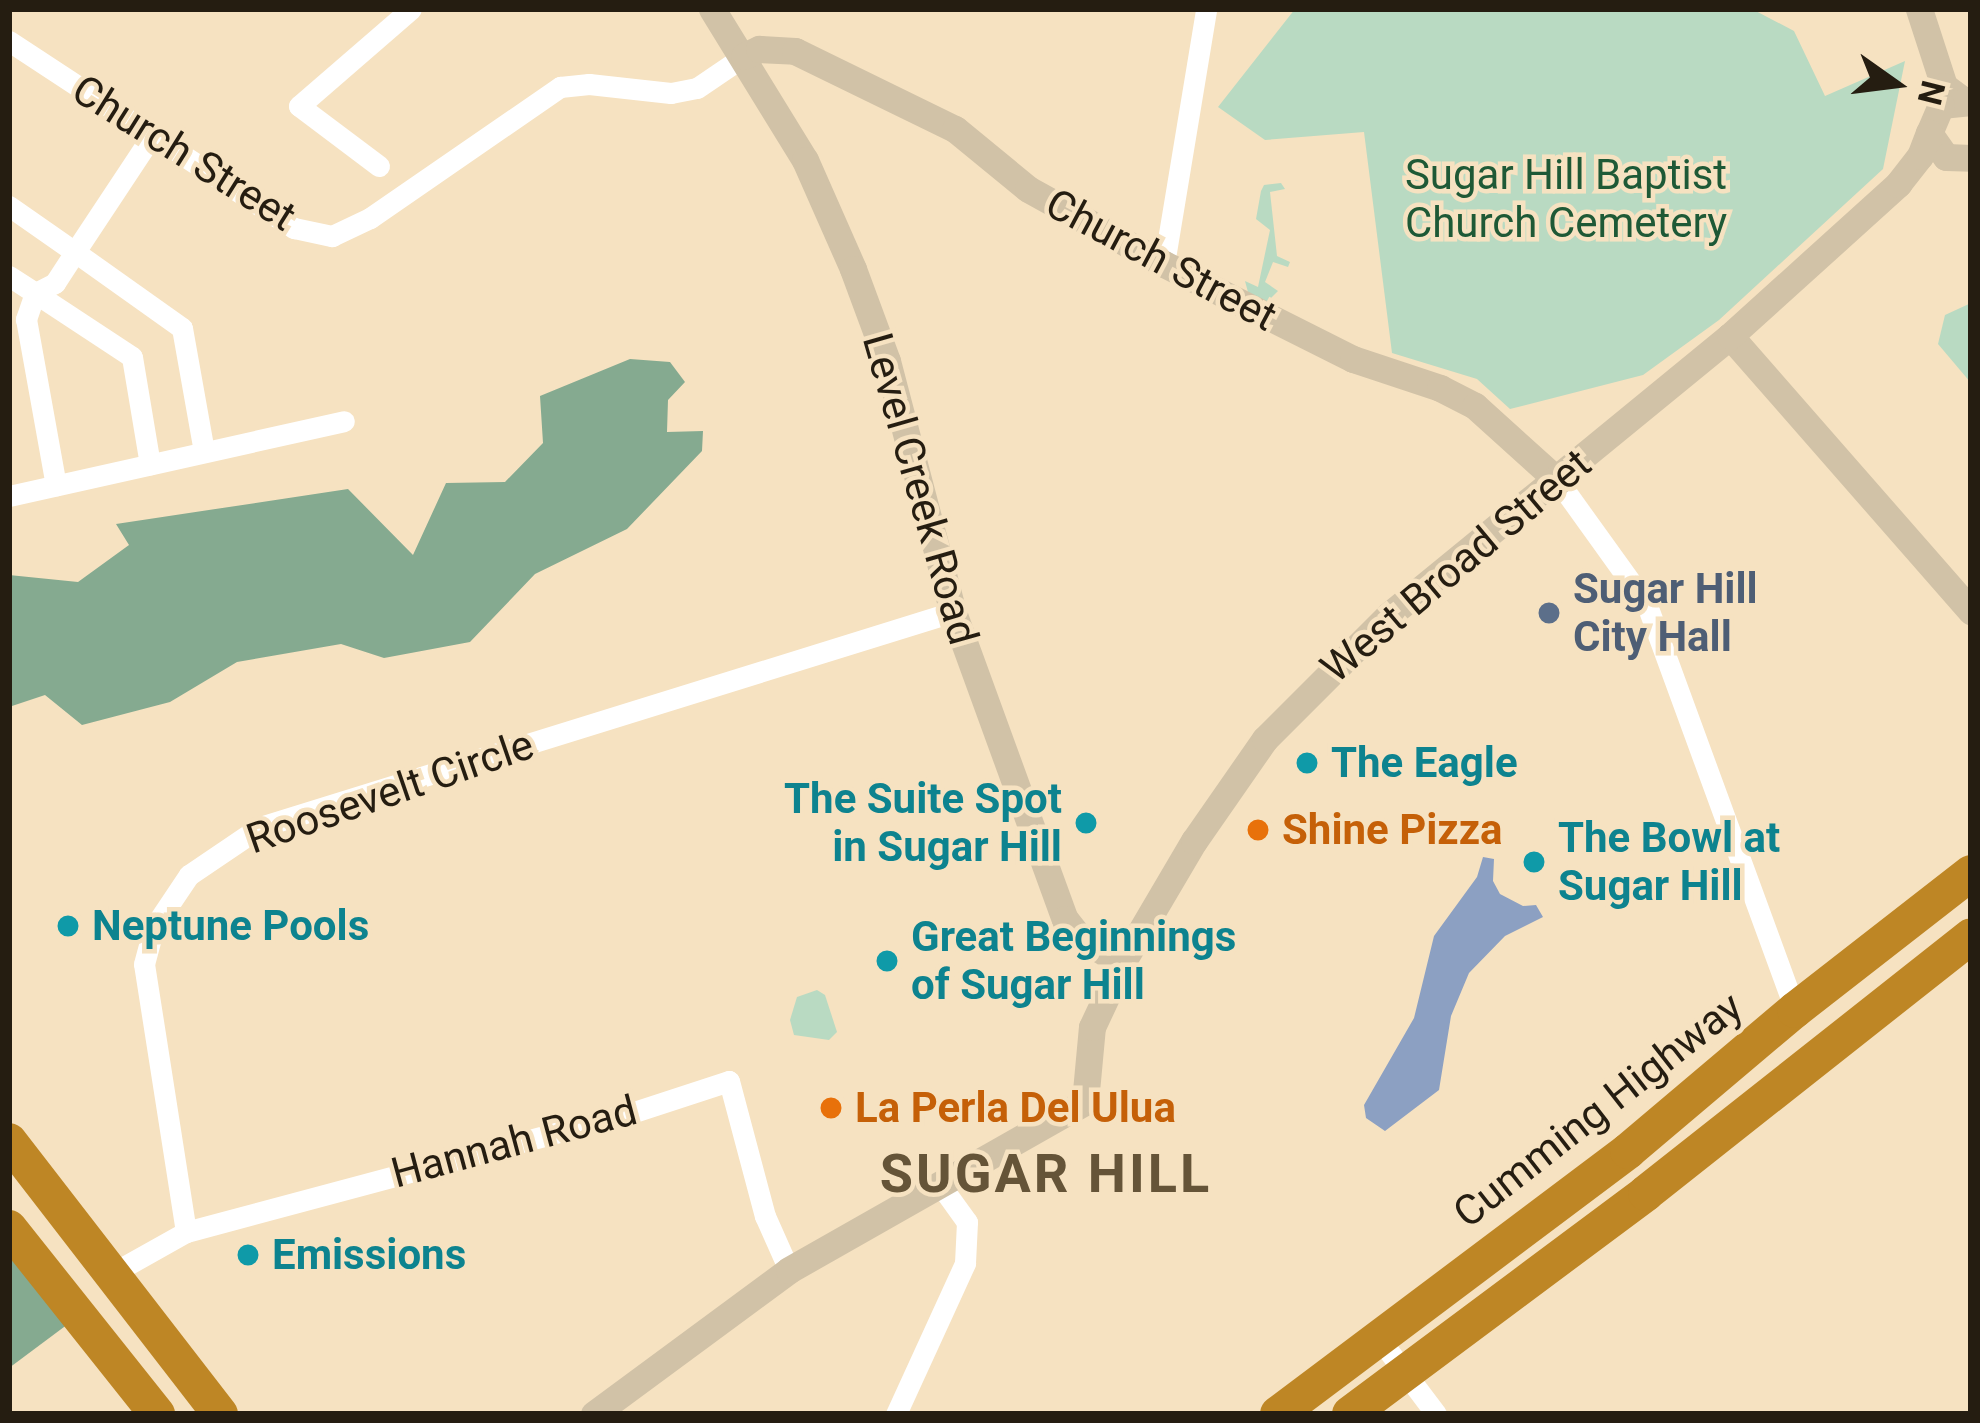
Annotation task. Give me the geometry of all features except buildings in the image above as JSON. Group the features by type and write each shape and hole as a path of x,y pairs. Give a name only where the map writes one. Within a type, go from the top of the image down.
{"highway":[{"name":"Cumming Highway","path":"1278,1414 1628,1151 1795,1010 1971,873"},
{"path":"1350,1414 1646,1193 1971,936"},
{"path":"9,1141 220,1414"},
{"path":"9,1228 157,1414"}],"street":[{"path":"379,166 298,106 411,9"},
{"name":"Level Creek Road","path":"712,9 752,52 853,269 886,361 953,612 1065,919 1079,937 1121,963"},
{"path":"1164,264 1206,9"},
{"path":"1922,22 1944,86 1968,100 1931,123"},
{"path":"1922,22 1937,152 1963,159"},
{"name":"Church Street","path":"9,41 294,228 332,236 370,218 560,87 589,84 671,93 697,88 752,52 795,51 955,129 1028,188 1164,264 1353,359 1440,388 1475,406 1558,481"},
{"name":"West Broad Street","path":"941,1186 1085,1102 1092,1027 1121,963 1264,739 1388,616 1730,337 1898,184 1920,156 1931,123"},
{"path":"56,485 26,320 35,293 55,283 153,134"},
{"name":"West Broad Street","path":"1898,184 1963,159"},
{"path":"9,206 182,328 204,452"},
{"path":"9,276 133,357 150,464"},
{"path":"1730,337 1971,611"},
{"path":"9,496 344,421"},
{"path":"1558,481 1647,605 1795,1010"},
{"name":"Roosevelt Circle","path":"186,1232 144,964 154,927 190,875 260,827 953,612"},
{"name":"Hannah Road","path":"113,1273 186,1232 730,1081 765,1216 789,1270"},
{"path":"594,1414 789,1270 941,1186 967,1222 965,1263 896,1414"},
{"path":"1378,1337 1436,1414"}],"green space":[{"name":"Sugar Hill Baptist Church Cemetery","path":"1295,9 1752,9 1794,31 1825,96 1905,61 1883,169 1719,320 1643,375 1510,409 1477,379 1392,353 1364,132 1265,140 1218,107"},
{"path":"1281,183 1285,189 1270,192 1277,256 1290,262 1288,267 1273,262 1265,282 1278,291 1267,302 1249,296 1245,281 1258,287 1270,230 1256,219 1261,191 1264,185"},
{"path":"1971,303 1971,383 1938,344 1945,315"},
{"path":"630,359 670,362 685,382 668,400 667,432 703,431 702,451 627,529 535,574 470,642 384,658 341,644 237,662 170,702 82,725 45,695 9,707 9,575 78,582 129,545 116,524 348,489 413,555 446,483 505,482 543,443 540,396"},
{"path":"817,990 825,995 837,1032 829,1040 794,1035 790,1020 797,997"},
{"path":"9,1231 68,1324 9,1368"}],"water":[{"path":"1483,857 1494,859 1493,881 1500,894 1523,906 1536,905 1543,917 1505,936 1469,973 1451,1016 1439,1090 1385,1131 1366,1118 1364,1105 1414,1018 1434,936 1477,877"}],"place":[{"name":"Sugar Hill City Hall","path":"1549,613"},
{"name":"The Eagle","path":"1307,763"},
{"name":"The Suite Spot in Sugar Hill","path":"1086,823"},
{"name":"Shine Pizza","path":"1258,830"},
{"name":"The Bowl at Sugar Hill","path":"1534,862"},
{"name":"Neptune Pools","path":"68,926"},
{"name":"Great Beginnings of Sugar Hill","path":"887,961"},
{"name":"La Perla Del Ulua","path":"831,1108"},
{"name":"Emissions","path":"248,1255"}],"district":[{"name":"SUGAR HILL","path":"1046,1174"}]}
